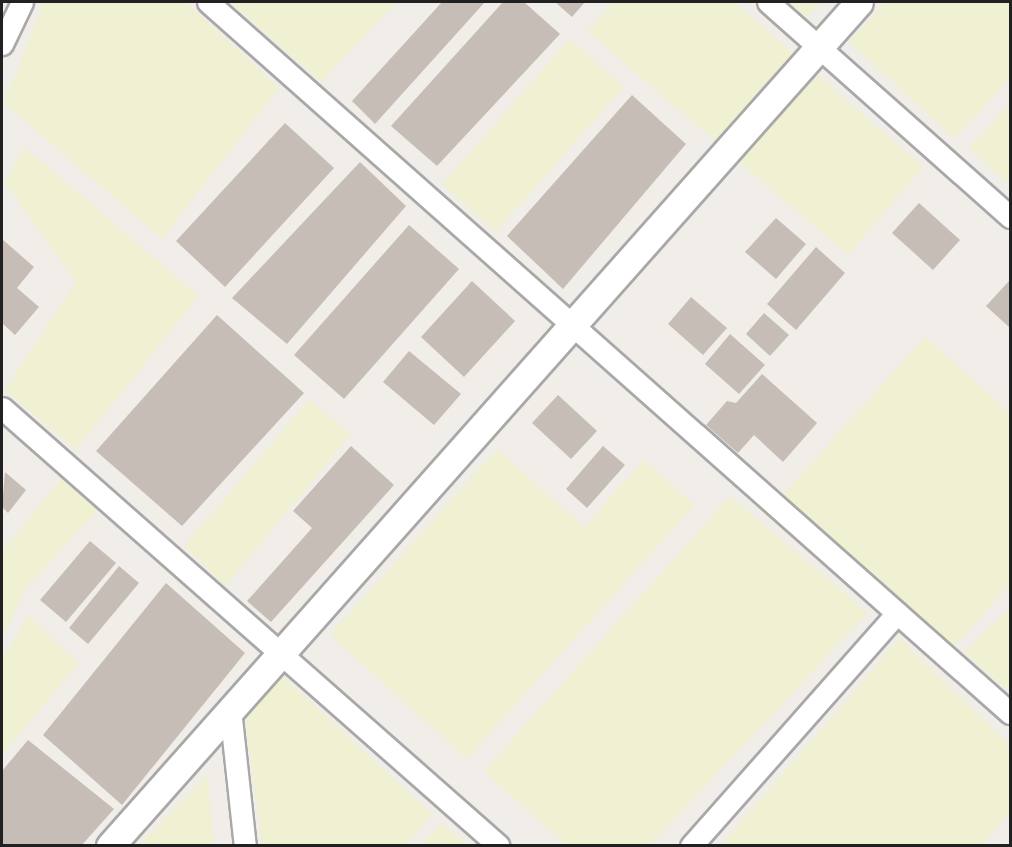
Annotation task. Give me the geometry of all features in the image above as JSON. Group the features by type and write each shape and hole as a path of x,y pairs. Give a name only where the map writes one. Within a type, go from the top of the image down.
{"street":[{"path":"2,44 22,2"},
{"path":"208,2 570,326 1011,713"},
{"path":"768,2 1011,217"},
{"path":"110,846 859,2"},
{"path":"2,408 281,651 499,846"},
{"path":"691,846 897,613"},
{"path":"230,709 246,846"}],"green space":[{"path":"44,2 186,2 279,88 162,239 4,103"},
{"path":"230,2 397,2 321,82"},
{"path":"614,2 734,2 923,167 848,255 587,31"},
{"path":"788,2 822,2 807,18"},
{"path":"886,2 1010,2 1010,78 955,139 849,42"},
{"path":"570,39 624,87 496,232 442,184"},
{"path":"1010,103 1010,185 969,148"},
{"path":"24,146 199,296 76,450 5,390 76,282 5,183"},
{"path":"925,337 1010,413 1010,584 954,647 782,496"},
{"path":"309,400 351,434 226,586 184,546"},
{"path":"497,449 584,527 644,460 695,505 467,759 330,635"},
{"path":"70,468 107,500 27,587 2,638 2,551"},
{"path":"730,496 868,613 650,845 566,845 484,771"},
{"path":"1010,608 1010,692 964,652"},
{"path":"28,615 79,663 2,755 2,661"},
{"path":"900,638 1010,746 1010,813 982,845 721,845"},
{"path":"280,674 432,814 405,845 262,845 245,716"},
{"path":"208,774 214,845 139,845"},
{"path":"442,823 468,845 422,845"}],"building":[{"path":"442,2 485,2 375,124 352,101"},
{"path":"503,2 524,2 560,34 437,166 391,126"},
{"path":"555,2 585,2 572,17"},
{"path":"632,95 686,144 563,289 507,236"},
{"path":"285,123 334,168 225,287 176,241"},
{"path":"360,162 406,206 287,344 232,298"},
{"path":"919,203 960,240 933,270 892,233"},
{"path":"776,218 806,244 776,279 745,252"},
{"path":"409,225 459,269 344,399 294,355"},
{"path":"2,239 34,267 17,288 39,307 15,335 2,323"},
{"path":"816,247 845,273 796,330 767,304"},
{"path":"1010,280 1010,328 986,306"},
{"path":"472,281 515,321 464,377 421,337"},
{"path":"691,297 727,328 703,355 668,324"},
{"path":"764,313 789,335 770,356 746,334"},
{"path":"217,315 304,393 182,526 96,451"},
{"path":"730,334 765,365 739,394 705,364"},
{"path":"409,351 461,394 434,425 383,382"},
{"path":"762,374 817,423 783,462 754,435 738,453 706,425 727,401 736,403"},
{"path":"558,395 597,431 571,459 532,423"},
{"path":"351,446 394,485 271,622 247,601 312,528 293,511"},
{"path":"603,446 625,465 587,508 566,489"},
{"path":"5,472 26,490 8,513 2,507"},
{"path":"90,541 116,563 66,622 40,600"},
{"path":"119,566 139,583 88,644 69,628"},
{"path":"166,583 245,653 122,805 43,735"},
{"path":"28,740 114,809 81,846 2,846 2,771"}]}
